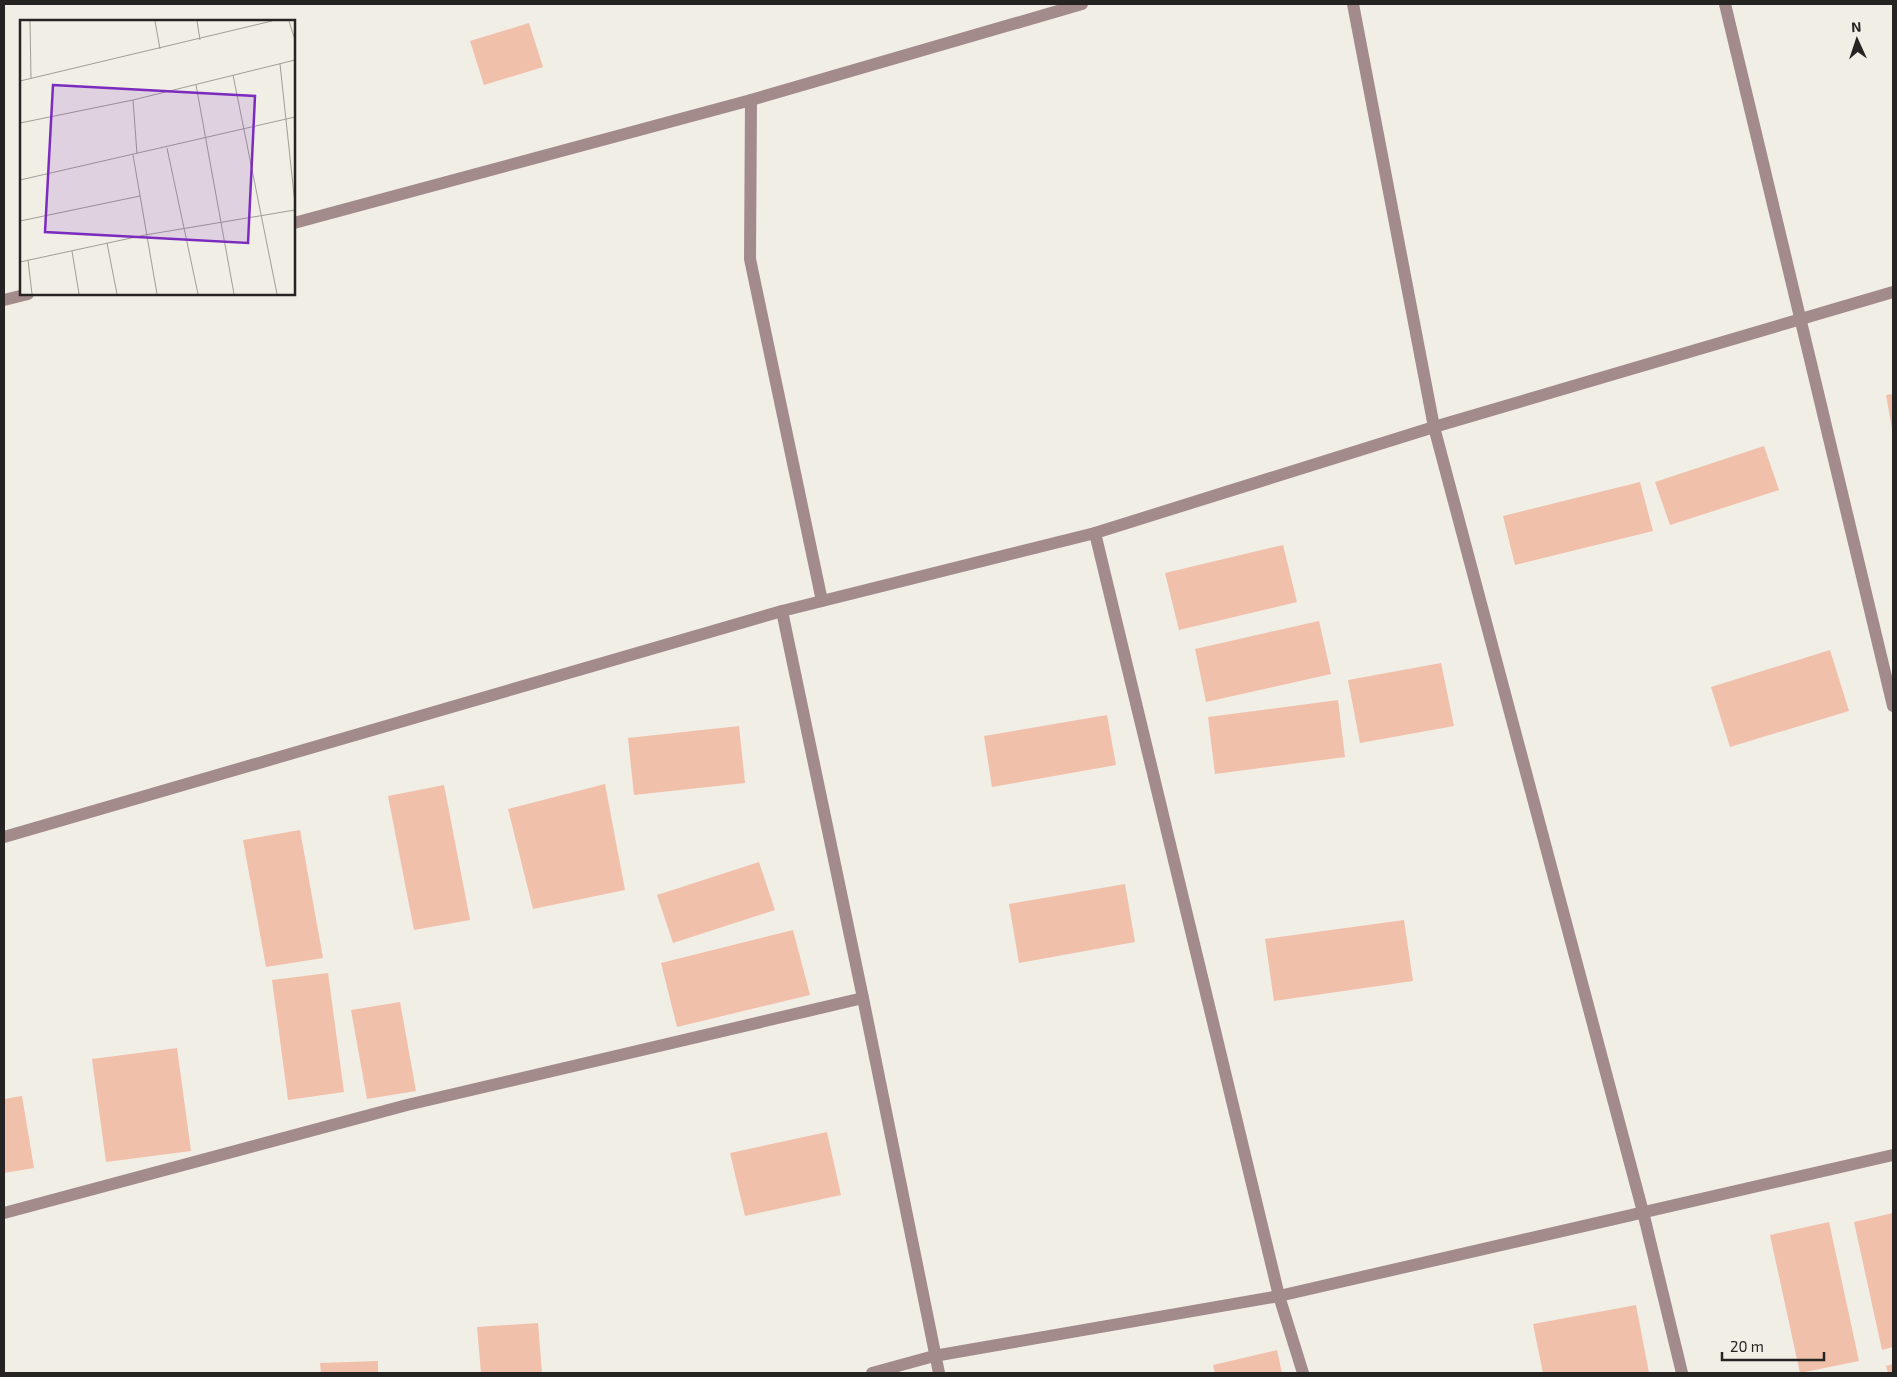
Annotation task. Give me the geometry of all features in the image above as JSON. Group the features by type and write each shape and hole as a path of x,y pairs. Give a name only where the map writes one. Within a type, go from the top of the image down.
{"street":[{"path":"295,223 751,100 1082,4"},
{"path":"1353,4 1434,427 1643,1212 1682,1373"},
{"path":"1725,4 1802,318 1893,706"},
{"path":"751,100 750,259 822,601"},
{"path":"4,837 782,611 1095,533 1434,427 1893,292"},
{"path":"4,300 24,295"},
{"path":"1095,533 1279,1296 1303,1373"},
{"path":"782,611 939,1373"},
{"path":"4,1213 407,1105 863,998"},
{"path":"872,1373 934,1356 1279,1296 1893,1155"}],"building":[{"path":"529,23 543,67 484,85 470,41"},
{"path":"1893,394 1893,429 1892,429 1886,395"},
{"path":"1764,446 1779,490 1670,525 1655,482"},
{"path":"1640,482 1653,531 1515,565 1503,516"},
{"path":"1283,545 1297,602 1179,630 1165,573"},
{"path":"1319,621 1331,674 1206,702 1195,649"},
{"path":"1830,650 1849,711 1730,747 1711,687"},
{"path":"1441,663 1454,726 1360,743 1348,680"},
{"path":"1338,700 1345,757 1215,774 1208,717"},
{"path":"1107,715 1116,765 992,787 984,736"},
{"path":"739,726 745,783 634,795 628,738"},
{"path":"605,784 625,890 533,909 508,809"},
{"path":"444,785 470,920 414,930 388,796"},
{"path":"300,830 323,958 266,967 243,840"},
{"path":"759,862 775,910 673,943 657,895"},
{"path":"1125,884 1135,942 1019,963 1009,904"},
{"path":"1404,920 1413,981 1274,1001 1265,939"},
{"path":"793,930 810,995 677,1027 661,963"},
{"path":"328,973 344,1092 288,1100 272,980"},
{"path":"400,1002 416,1091 367,1099 351,1010"},
{"path":"177,1048 191,1151 106,1162 92,1059"},
{"path":"22,1096 34,1168 4,1173 4,1099"},
{"path":"827,1132 841,1195 745,1216 730,1153"},
{"path":"1893,1213 1893,1347 1882,1350 1854,1222"},
{"path":"1829,1222 1859,1361 1800,1373 1770,1235"},
{"path":"1636,1305 1649,1373 1543,1373 1533,1324"},
{"path":"538,1323 542,1373 481,1373 477,1327"},
{"path":"1277,1350 1282,1373 1215,1373 1213,1365"},
{"path":"378,1361 378,1373 321,1373 320,1363"},
{"path":"1893,1364 1893,1373 1888,1373 1886,1366"}]}
